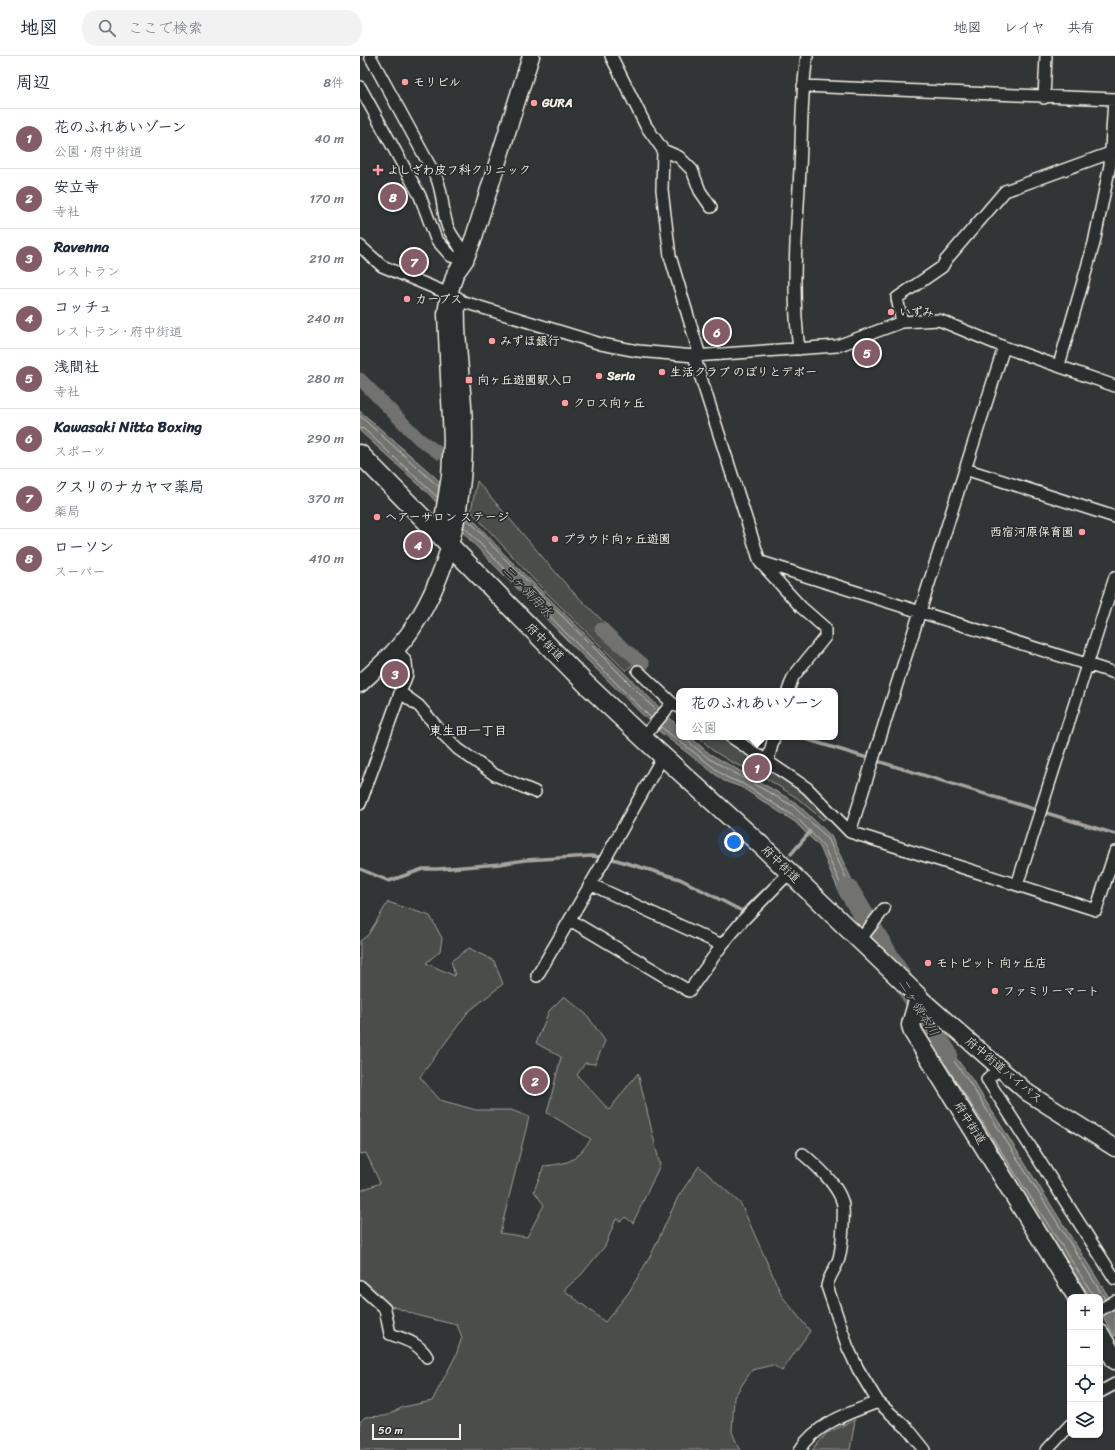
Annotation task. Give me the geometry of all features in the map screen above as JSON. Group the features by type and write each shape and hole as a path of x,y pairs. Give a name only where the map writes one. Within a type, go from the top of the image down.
{"main road":[{"name":"府中街道","path":"362,459 448,545 648,732 663,756 861,939 919,997 912,1017 911,1025 913,1032 1075,1294"},
{"path":"1103,1339 1115,1360"}],"street":[{"path":"370,56 437,179 441,190 447,226 460,246 464,260"},
{"path":"448,545 444,513 456,480 464,444 463,406 453,297 455,274 464,260 474,237 531,56"},
{"path":"611,56 646,126 663,150 679,157 692,170 700,191 711,207"},
{"path":"798,349 795,321 796,239 803,86 807,56"},
{"path":"1044,98 1046,56"},
{"path":"803,86 1044,98 1115,99 1110,153 1113,165 1094,243 1059,365"},
{"path":"360,87 420,196 436,239 452,256 464,260"},
{"path":"663,150 662,190 670,256 697,356 760,562 801,607 825,628 825,637 792,677 789,688"},
{"path":"902,322 897,298 942,267 946,260 1006,191 1110,153"},
{"path":"360,246 382,266 453,297 601,344 638,351 697,356 837,346 902,322 939,320 1004,347 1059,365 1115,386"},
{"path":"850,832 1004,347"},
{"path":"965,470 1115,517"},
{"path":"362,679 396,648 412,629 442,570 454,526 456,480"},
{"path":"760,562 1115,673"},
{"path":"1017,885 1115,576"},
{"path":"360,804 401,693 408,668 406,662 396,648"},
{"path":"638,671 673,706 648,732"},
{"path":"401,693 419,706 458,749 495,775 535,792"},
{"path":"736,740 768,760 807,788 850,832 1096,910 1115,852"},
{"path":"768,760 773,740"},
{"path":"536,976 570,920 663,756"},
{"path":"570,920 689,991 722,945 744,919 789,873"},
{"path":"590,884 722,945"},
{"path":"861,939 884,909"},
{"name":"府中街道バイパス","path":"919,997 1028,1093 1115,1148"},
{"path":"1001,1068 987,1079 1115,1280"},
{"path":"803,1154 832,1184 842,1201 842,1245 838,1262 828,1278 827,1286 843,1329 848,1348 858,1370 878,1402 909,1430 925,1450"},
{"path":"360,1286 384,1309 390,1334 413,1342 423,1350 427,1357"},
{"path":"1103,1308 1115,1302"},
{"path":"1103,1390 1115,1384"},
{"path":"800,1450 807,1438 818,1430 835,1420 878,1402"},
{"path":"1047,1450 1067,1428"}],"shaded area":[{"path":"477,481 570,589 640,657 626,671 537,583 471,511"},
{"path":"702,740 726,740 803,793 829,815 823,820 797,798 758,773 733,763 712,750"},
{"path":"388,902 430,916 442,938 440,951 426,963 455,976 451,961 469,948 494,961 503,984 468,1012 420,1077 440,1100 476,1110 511,1110 529,1117 500,1233 527,1237 544,1205 534,1191 544,1166 561,1164 572,1160 581,1152 591,1139 547,1113 561,1057 536,1043 549,1011 564,996 587,1015 605,1041 595,1064 585,1063 577,1075 609,1110 638,1073 660,1165 633,1223 625,1217 621,1221 616,1219 605,1246 581,1275 564,1290 605,1322 629,1292 652,1253 678,1197 699,1166 741,1204 782,1296 810,1331 782,1371 773,1365 752,1370 734,1397 732,1432 740,1450 360,1450 360,1422 365,1417 386,1416 403,1407 432,1401 456,1355 462,1337 457,1325 419,1316 367,1297 360,1280 360,1191 380,1183 366,1153 360,1154 360,941 368,935"},
{"path":"855,1420 850,1450 812,1450 827,1433"}],"water":[{"name":"二ヶ領用水","path":"360,411 435,477 505,555 676,724 676,740 694,740 710,754 795,802 831,836 866,910 858,917 841,896 820,847 795,822 741,787 724,781 660,732 563,636 470,540 428,493 360,431"},
{"path":"934,1028 973,1081 1115,1307 1115,1337 1103,1317 1103,1294 1088,1294 922,1035"}],"waterway":[{"path":"360,379 419,439 439,453"},
{"path":"601,629 643,664"},
{"path":"809,740 1115,834"},
{"path":"791,854 810,832"},
{"path":"360,869 389,881 423,869 592,856 613,859 680,879 742,911 773,882"},
{"name":"二ヶ領本川","path":"848,889 947,1054"}],"place":[{"name":"モリビル","path":"405,82"},
{"name":"GURA","path":"534,103"},
{"name":"よしざわ皮フ科クリニック","path":"378,170"},
{"name":"ローソン","path":"393,197"},
{"name":"クスリのナカヤマ薬局","path":"414,262"},
{"name":"カーブス","path":"407,299"},
{"name":"いずみ","path":"891,312"},
{"name":"Kawasaki Nitta Boxing","path":"717,332"},
{"name":"みずほ銀行","path":"492,341"},
{"name":"浅間社","path":"867,353"},
{"name":"生活クラブ のぼりとデポー","path":"662,372"},
{"name":"Seria","path":"599,376"},
{"name":"向ヶ丘遊園駅入口","path":"469,380"},
{"name":"クロス向ヶ丘","path":"565,403"},
{"name":"ヘアーサロン ステージ","path":"377,517"},
{"name":"西宿河原保育園","path":"1082,532"},
{"name":"プラウド向ヶ丘遊園","path":"555,539"},
{"name":"コッチュ","path":"418,545"},
{"name":"Ravenna","path":"395,674"},
{"name":"花のふれあいゾーン","path":"757,768"},
{"name":"モトピット 向ヶ丘店","path":"928,963"},
{"name":"ファミリーマート","path":"995,991"},
{"name":"安立寺","path":"535,1081"}],"district":[{"name":"東生田一丁目","path":"468,730"}]}
